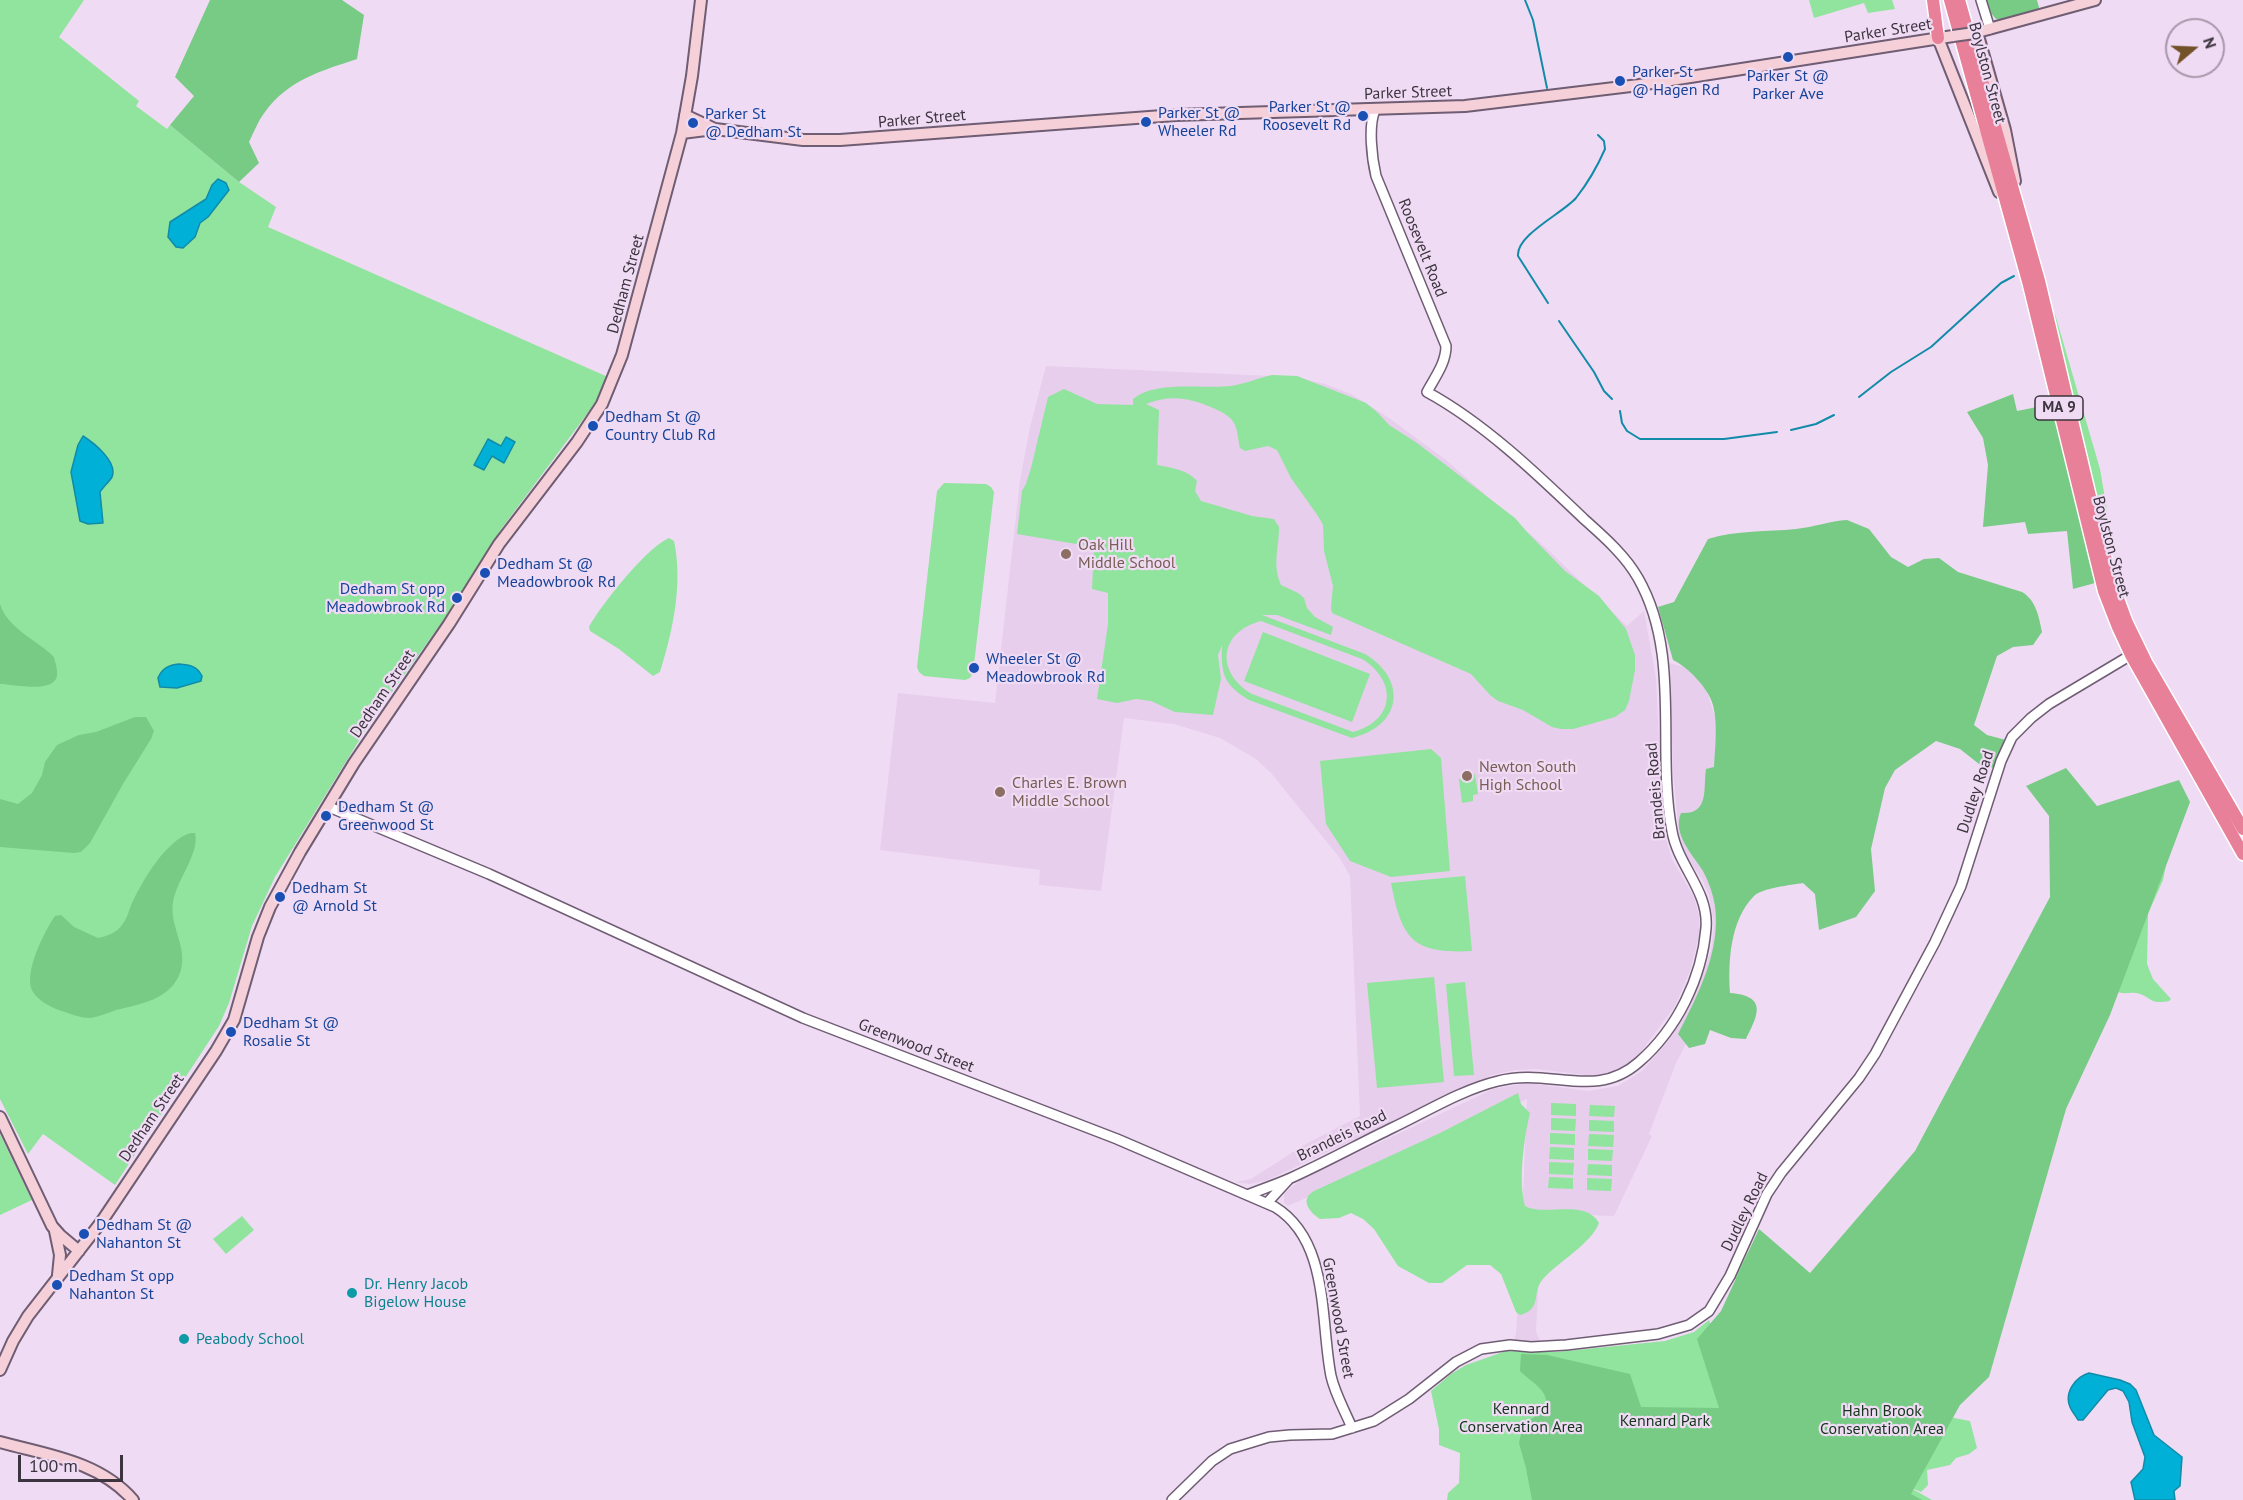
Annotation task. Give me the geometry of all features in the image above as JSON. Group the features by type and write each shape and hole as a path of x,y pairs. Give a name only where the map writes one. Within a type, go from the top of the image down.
{"highway":[{"path":"1933,0 1938,38"},
{"name":"Boylston Street","path":"1950,0 2017,222 2045,305 2100,539 2118,600 2146,662 2243,829"},
{"name":"Boylston Street","path":"1959,0 2017,222 2041,334 2097,568 2113,615 2132,655 2243,854"}],"main road":[{"name":"Dedham Street","path":"0,1370 23,1323 107,1214 216,1051 234,1020 258,937 270,907 354,763 449,624 499,544 577,442 602,404 622,356 681,133 701,0"},
{"name":"Parker Street","path":"681,133 715,129 803,140 840,140 1176,115 1465,106 1640,85 1953,36 1990,29 2095,0"},
{"name":"Boylston Street","path":"1976,32 2005,130 2017,222"},
{"name":"Boylston Street","path":"1938,38 2017,222"},
{"name":"Parker Street","path":"685,115 715,129"},
{"path":"0,1117 58,1238 60,1255 55,1281"},
{"path":"52,1226 80,1251"},
{"path":"0,1434 5,1443 62,1457 85,1466 107,1478 133,1500"}],"street":[{"name":"Boylston Street","path":"1981,0 1990,29"},
{"name":"Roosevelt Road","path":"1375,110 1372,118 1373,161 1376,176 1446,346 1443,364 1427,392"},
{"name":"Brandeis Road","path":"1247,1196 1289,1179 1457,1096 1496,1081 1532,1076 1575,1082 1599,1082 1626,1072 1654,1047 1676,1018 1694,983 1704,949 1707,924 1705,907 1701,893 1677,851 1672,832 1668,787 1665,686 1658,635 1646,593 1628,564 1568,503 1495,439 1427,392"},
{"name":"Dudley Road","path":"1172,1500 1220,1454 1230,1449 1269,1437 1317,1436 1374,1421 1409,1399 1456,1362 1481,1349 1510,1345 1531,1347 1566,1345 1648,1335 1689,1325 1709,1311 1730,1276 1768,1191 1859,1078 1875,1054 1951,913 2001,761 2012,737 2049,704 2132,655"},
{"name":"Greenwood Street","path":"329,807 489,874 803,1018 1117,1139 1282,1211 1303,1234 1312,1252 1326,1328 1331,1377 1352,1428"},
{"name":"Brandeis Road","path":"1267,1203 1289,1179"}],"shaded area":[{"name":"Newton South High School","path":"1046,366 1294,377 1325,384 1351,394 1389,418 1446,460 1545,547 1627,626 1644,611 1656,678 1663,830 1672,859 1694,897 1700,932 1690,971 1675,1006 1638,1056 1630,1063 1607,1075 1594,1076 1536,1069 1515,1070 1492,1075 1268,1180 1250,1184 1235,1182 1251,1179 1304,1145 1360,1116 1350,876 1339,857 1271,773 1256,759 1220,738 1174,724 1124,718 1101,891 1039,885 1040,870 880,850 898,693 995,703 1020,481 1030,427"},
{"path":"1669,663 1695,670 1706,689 1714,714 1722,728 1718,983 1676,1063 1649,1134 1652,1136 1614,1216 1542,1213 1536,1331 1540,1342 1514,1341 1520,1269 1527,1099 1288,1206 1284,1203 1284,1194 1300,1180 1493,1089 1528,1083 1588,1091 1618,1086 1642,1071 1669,1040 1696,994 1711,950 1714,925 1709,895 1702,879 1684,853 1679,837 1673,770"}],"green space":[{"path":"0,0 84,0 59,37 139,101 136,106 167,129 170,125 239,182 276,207 268,227 608,377 596,402 502,528 443,621 371,721 275,877 252,926 229,1003 219,1026 115,1185 43,1134 28,1154 0,1099"},
{"path":"210,0 342,0 364,15 357,59 295,84 274,101 265,112 249,142 259,163 239,182 170,125 194,96 175,77"},
{"path":"1809,0 1892,0 1895,9 1868,13 1864,3 1814,18"},
{"path":"1986,0 2037,0 2040,11 2003,20 1996,19 1989,11"},
{"path":"2055,314 2100,469 2107,510 2110,549 2053,317"},
{"path":"1272,375 1297,376 1366,403 1389,425 1417,443 1515,518 1565,571 1599,596 1626,629 1635,655 1635,670 1625,710 1615,717 1573,729 1552,727 1523,710 1498,701 1471,674 1332,613 1333,586 1324,551 1323,525 1291,478 1277,450 1268,446 1245,451 1240,448 1237,430 1231,419 1213,408 1180,398 1146,404 1159,410 1157,465 1178,470 1193,477 1197,481 1195,491 1201,501 1252,516 1274,519 1279,527 1276,563 1281,585 1298,593 1304,598 1307,608 1315,617 1333,627 1331,635 1277,615 1262,615 1365,654 1388,676 1393,689 1393,701 1389,713 1381,723 1369,732 1352,738 1249,700 1240,694 1225,677 1222,645 1218,655 1221,679 1213,715 1175,712 1151,701 1136,699 1117,703 1097,699 1108,624 1108,593 1092,589 1094,547 1017,534 1022,491 1031,468 1048,397 1064,389 1097,404 1133,405 1133,399 1154,389 1180,386 1231,386","holes":["1261,621 1362,659 1382,678 1387,700 1384,710 1377,719 1367,727 1353,732 1252,694 1232,675 1227,653 1230,643 1237,634 1247,626"]},
{"path":"2013,394 2017,411 2052,404 2095,583 2073,589 2067,531 2028,534 2025,522 1983,527 1988,465 1983,438 1967,412"},
{"path":"944,483 986,484 994,492 973,673 965,680 924,676 917,667 937,491"},
{"path":"1847,520 1869,529 1891,557 1908,567 1924,559 1939,558 1958,572 2022,592 2034,604 2042,632 2033,645 2013,647 1997,656 1974,725 1987,735 2006,740 1994,768 1979,764 1960,749 1936,741 1895,770 1885,788 1871,849 1875,891 1856,917 1819,930 1815,894 1803,883 1770,889 1754,896 1746,906 1735,929 1730,955 1729,981 1730,993 1750,998 1755,1003 1757,1008 1754,1022 1746,1039 1731,1038 1710,1030 1705,1044 1689,1048 1678,1034 1706,972 1715,939 1716,923 1715,906 1710,888 1703,871 1681,836 1679,821 1681,813 1697,810 1701,805 1706,769 1714,767 1715,720 1711,699 1703,686 1685,668 1673,660 1658,607 1674,602 1708,539 1741,533 1796,529"},
{"path":"669,538 674,541 677,557 677,590 669,640 660,672 653,676 619,649 590,631 589,627 614,591 637,564"},
{"path":"0,604 16,627 54,657 57,676 54,682 41,686 0,684"},
{"path":"1263,632 1370,674 1352,722 1244,681"},
{"path":"135,717 146,717 154,731 151,739 90,843 81,852 0,847 0,799 18,804 32,793 42,775 45,762 57,745 79,735 96,732"},
{"path":"1431,749 1441,758 1450,871 1391,877 1350,861 1326,824 1320,761"},
{"path":"2066,768 2097,806 2179,780 2190,802 2110,1015 2066,1109 1989,1377 1960,1405 1911,1494 1922,1500 1532,1500 1519,1443 1523,1425 1543,1410 1546,1398 1539,1388 1520,1371 1521,1354 1547,1355 1630,1374 1641,1407 1719,1408 1697,1339 1721,1311 1759,1229 1810,1273 1915,1151 2050,897 2049,816 2026,786"},
{"path":"1475,774 1478,794 1473,795 1473,801 1462,803 1459,779"},
{"path":"195,833 194,849 173,902 182,964 180,973 169,989 162,995 144,1003 90,1018 56,1009 38,998 30,984 32,964 55,916 61,915 74,927 98,938 114,932 124,923 136,894 156,862 173,843"},
{"path":"2166,865 2163,880 2148,914 2147,964 2153,979 2171,999 2157,1002 2141,994 2116,991"},
{"path":"1465,876 1472,951 1436,950 1414,940 1400,918 1391,883"},
{"path":"1434,977 1444,1082 1377,1088 1367,983"},
{"path":"1465,982 1474,1075 1454,1076 1446,984"},
{"path":"1518,1093 1521,1104 1530,1113 1522,1172 1525,1206 1543,1210 1584,1211 1599,1223 1582,1245 1543,1279 1532,1309 1527,1312 1520,1315 1516,1312 1501,1274 1490,1265 1467,1265 1442,1283 1429,1283 1398,1266 1374,1229 1363,1219 1351,1213 1339,1218 1320,1219 1309,1209 1307,1198 1314,1191 1440,1133"},
{"path":"1551,1103 1576,1104 1576,1116 1551,1115"},
{"path":"1590,1105 1615,1106 1614,1117 1589,1116"},
{"path":"1551,1118 1576,1119 1575,1131 1551,1130"},
{"path":"1589,1120 1614,1121 1614,1132 1589,1131"},
{"path":"1550,1133 1575,1134 1575,1145 1550,1144"},
{"path":"0,1134 32,1200 0,1215"},
{"path":"1589,1134 1614,1135 1613,1147 1588,1146"},
{"path":"1550,1147 1574,1148 1574,1160 1549,1159"},
{"path":"1588,1149 1613,1150 1612,1161 1588,1160"},
{"path":"1549,1162 1574,1163 1573,1175 1549,1174"},
{"path":"1588,1164 1612,1165 1612,1176 1587,1175"},
{"path":"1549,1177 1573,1178 1573,1189 1548,1188"},
{"path":"1587,1178 1612,1179 1611,1191 1587,1190"},
{"path":"242,1216 254,1230 226,1254 213,1239"},
{"path":"1755,1239 1949,1417 1970,1421 1977,1448 1969,1454 1956,1458 1950,1465 1927,1470 1928,1485 1921,1492 1909,1487 1932,1500 1447,1500 1448,1493 1459,1483 1460,1453 1439,1445 1439,1429 1431,1391 1451,1374 1466,1365 1506,1351 1556,1352 1665,1341 1694,1332 1709,1320 1712,1328 1773,1306 1734,1278"}],"water":[{"path":"218,179 226,183 229,190 208,217 200,223 195,237 183,248 176,247 168,237 170,222 206,199 212,185"},
{"path":"83,436 104,454 112,465 112,477 100,492 103,523 88,524 80,521 71,472 78,445"},
{"path":"506,437 515,442 504,463 492,456 484,470 474,465 488,439 501,446"},
{"path":"179,664 195,668 202,676 201,681 177,688 160,687 158,678 164,669"},
{"path":"2089,1373 2130,1384 2136,1390 2154,1435 2182,1457 2180,1486 2174,1491 2175,1500 2135,1500 2131,1482 2143,1469 2145,1457 2132,1422 2129,1402 2123,1391 2116,1388 2108,1390 2083,1420 2078,1420 2070,1407 2068,1396 2075,1382"}],"waterway":[{"path":"1525,0 1533,20 1547,88"},
{"path":"1548,303 1518,256 1519,248 1532,232 1570,204 1584,187 1605,149 1604,141 1598,135"},
{"path":"1859,397 1891,372 1931,347 2001,283 2014,276"},
{"path":"1559,321 1594,372 1604,391 1612,399"},
{"path":"1620,411 1622,423 1627,431 1640,439 1724,439 1777,432"},
{"path":"1791,430 1816,424 1834,415"}],"place":[{"name":"Parker St @ Parker Ave","path":"1788,57"},
{"name":"Parker St @ Hagen Rd","path":"1620,81"},
{"name":"Parker St @ Roosevelt Rd","path":"1363,116"},
{"name":"Parker St @ Wheeler Rd","path":"1146,122"},
{"name":"Parker St @ Dedham St","path":"693,123"},
{"name":"Dedham St @ Country Club Rd","path":"593,426"},
{"name":"Oak Hill Middle School","path":"1066,554"},
{"name":"Dedham St @ Meadowbrook Rd","path":"485,573"},
{"name":"Dedham St opp Meadowbrook Rd","path":"457,598"},
{"name":"Wheeler St @ Meadowbrook Rd","path":"974,668"},
{"name":"Newton South High School","path":"1467,776"},
{"name":"Charles E. Brown Middle School","path":"1000,792"},
{"name":"Dedham St @ Greenwood St","path":"326,816"},
{"name":"Dedham St @ Arnold St","path":"280,897"},
{"name":"Dedham St @ Rosalie St","path":"231,1032"},
{"name":"Dedham St @ Nahanton St","path":"84,1234"},
{"name":"Dedham St opp Nahanton St","path":"57,1285"},
{"name":"Dr. Henry Jacob Bigelow House","path":"352,1293"},
{"name":"Peabody School","path":"184,1339"}],"park label":[{"name":"Kennard Conservation Area","path":"1521,1418"},
{"name":"Hahn Brook Conservation Area","path":"1882,1420"},
{"name":"Kennard Park","path":"1665,1421"}]}
